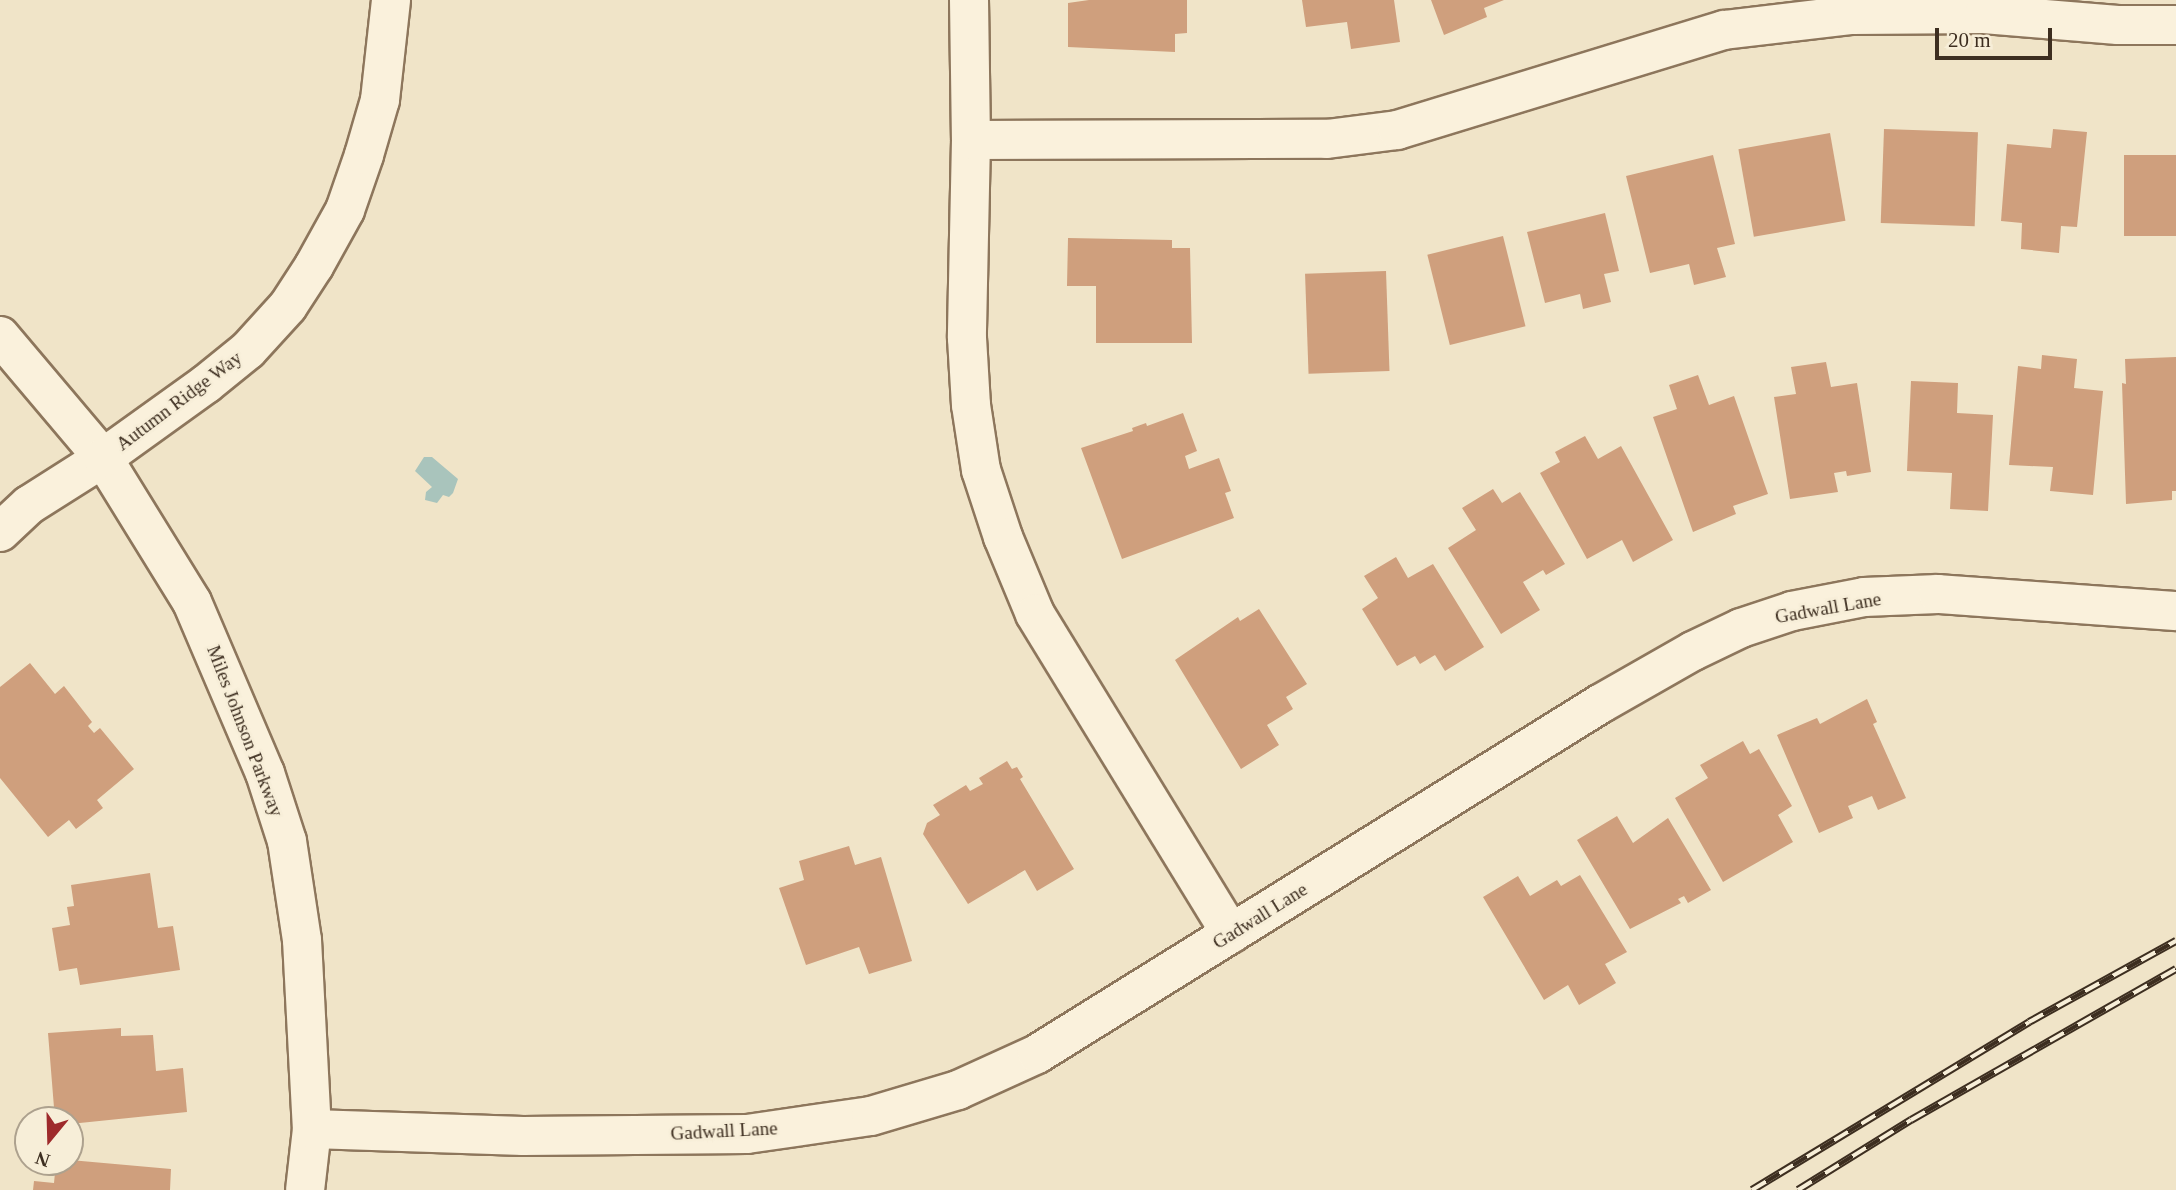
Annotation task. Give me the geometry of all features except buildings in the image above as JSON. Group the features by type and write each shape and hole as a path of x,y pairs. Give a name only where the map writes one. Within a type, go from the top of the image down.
{"street":[{"name":"Autumn Ridge Way","path":"0,532 29,505 103,458 248,349 288,306 345,210 377,111 391,0"},
{"path":"969,0 971,140 967,338 971,405 981,470 1003,537 1035,614 1093,714 1231,934"},
{"path":"971,140 1327,139 1397,130 1724,30 1852,15 1984,14 2118,25 2176,25"},
{"name":"Miles Johnson Parkway","path":"0,336 103,458 192,602 265,773 286,841 302,940 312,1129 305,1190"},
{"name":"Gadwall Lane","path":"312,1129 523,1136 747,1134 871,1116 958,1090 1037,1054 1600,704 1693,650 1741,628 1792,611 1852,600 1925,595 2176,611"}],"water":[{"path":"424,457 432,457 458,479 453,493 449,497 443,495 437,503 425,500 426,492 432,487 415,471"}],"railway":[{"path":"1752,1190 2029,1022 2176,941"},
{"path":"1798,1190 1911,1120 2176,969"}]}
